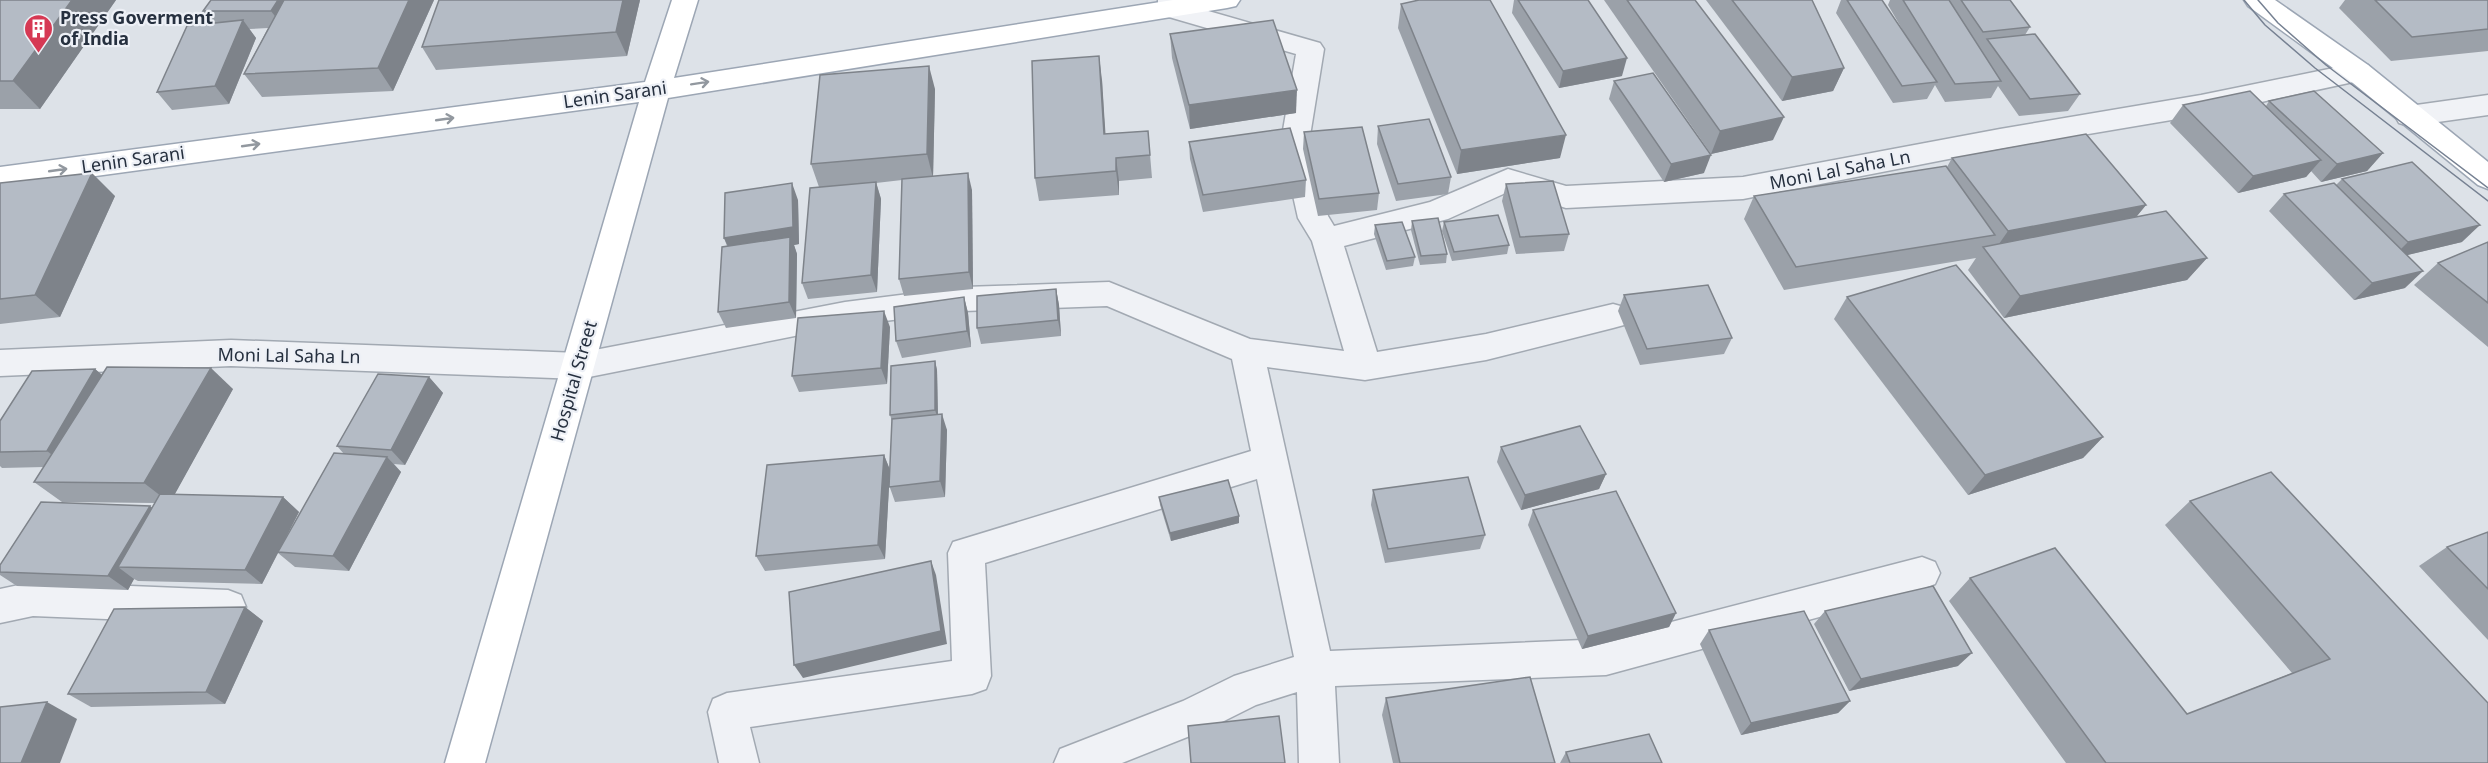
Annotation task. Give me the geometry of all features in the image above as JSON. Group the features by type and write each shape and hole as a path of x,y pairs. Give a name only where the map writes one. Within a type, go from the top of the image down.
{"main road":[{"name":"Hospital Street","path":"465,763 657,90 685,0"},
{"name":"Lenin Sarani","path":"0,178 657,90 1171,4 1227,0"},
{"path":"2257,0 2358,72 2409,116 2488,178"}],"street":[{"path":"1171,4 1310,49 1295,142 1313,218 1327,239 1365,367"},
{"name":"Moni Lal Saha Ln","path":"1327,239 1437,211 1508,180 1566,197 1743,188 2201,105 2358,72"},
{"path":"2409,116 2488,105"},
{"name":"Moni Lal Saha Ln","path":"0,363 231,353 579,366 857,312 964,298 1109,294 1247,351 1365,367 1485,347 1613,316"},
{"path":"1247,351 1315,669 1319,763"},
{"path":"739,763 727,712 972,676 966,553 1270,460"},
{"path":"1074,763 1196,715 1248,689 1315,669 1606,657 1922,573"},
{"path":"0,606 33,599 228,607"}],"building":[{"path":"0,0 72,0 13,81 0,81"},
{"path":"211,0 278,0 271,11 203,11"},
{"path":"284,0 409,0 378,68 244,74"},
{"path":"439,0 623,0 616,32 422,47"},
{"path":"1419,0 1490,0 1566,135 1461,150 1401,4"},
{"path":"1518,0 1588,0 1627,58 1563,71"},
{"path":"1627,0 1695,0 1784,117 1720,131"},
{"path":"1732,0 1812,0 1844,68 1792,77"},
{"path":"1847,0 1882,0 1937,82 1902,86"},
{"path":"1903,0 1949,0 2001,81 1955,84"},
{"path":"1961,0 2010,0 2030,27 1983,32"},
{"path":"2375,0 2488,0 2488,29 2412,37"},
{"path":"243,20 215,86 157,92 187,26"},
{"path":"1273,20 1297,90 1189,105 1170,34"},
{"path":"2035,34 2080,94 2030,99 1987,39"},
{"path":"1099,56 1104,134 1148,131 1150,155 1116,158 1116,171 1035,178 1032,61"},
{"path":"929,66 927,154 811,164 820,75"},
{"path":"1653,73 1711,155 1671,164 1614,81"},
{"path":"2250,91 2321,160 2253,176 2183,105"},
{"path":"2314,91 2383,153 2337,164 2269,101"},
{"path":"1429,119 1451,177 1398,184 1378,126"},
{"path":"1362,127 1379,193 1319,199 1304,132"},
{"path":"1290,128 1306,180 1203,195 1189,142"},
{"path":"2086,134 2146,205 2008,231 1952,158"},
{"path":"2412,162 2480,225 2408,242 2342,179"},
{"path":"1946,166 1995,235 1796,267 1754,196"},
{"path":"92,173 35,295 0,299 0,183"},
{"path":"968,173 969,272 899,279 902,179"},
{"path":"1553,181 1569,234 1520,237 1506,184"},
{"path":"876,182 871,275 802,283 810,188"},
{"path":"792,183 793,227 724,238 725,193"},
{"path":"2334,183 2423,271 2372,283 2284,194"},
{"path":"2166,211 2207,258 2020,296 1983,247"},
{"path":"1498,215 1509,245 1454,252 1444,222"},
{"path":"1438,218 1447,254 1421,256 1412,221"},
{"path":"1402,222 1415,257 1387,261 1375,225"},
{"path":"790,237 789,302 718,312 722,247"},
{"path":"2488,242 2488,303 2438,263"},
{"path":"1956,265 2103,437 1985,475 1847,297"},
{"path":"1708,285 1732,338 1647,349 1624,295"},
{"path":"1056,289 1058,320 977,328 977,296"},
{"path":"964,297 967,331 896,341 894,307"},
{"path":"884,311 881,368 792,376 798,318"},
{"path":"935,361 935,410 890,415 891,366"},
{"path":"107,367 211,368 144,483 34,482"},
{"path":"95,369 47,451 0,452 0,421 32,371"},
{"path":"378,374 429,377 391,450 337,446"},
{"path":"942,414 940,481 889,487 892,419"},
{"path":"1580,426 1606,474 1525,495 1501,447"},
{"path":"334,453 387,457 333,556 278,552"},
{"path":"884,455 878,545 756,556 767,465"},
{"path":"2271,472 2488,703 2488,763 2106,763 1970,578 2055,548 2187,714 2330,659 2190,501"},
{"path":"1468,477 1485,535 1388,549 1373,490"},
{"path":"1228,480 1239,516 1170,533 1159,497"},
{"path":"1616,491 1676,613 1588,636 1533,510"},
{"path":"160,494 283,497 245,570 118,567"},
{"path":"41,502 150,506 108,576 0,572 0,565"},
{"path":"2488,532 2488,589 2447,547"},
{"path":"931,561 941,631 794,665 789,592"},
{"path":"1933,586 1972,653 1861,679 1825,611"},
{"path":"245,607 206,692 68,694 114,609"},
{"path":"1804,611 1850,701 1751,723 1709,630"},
{"path":"1530,677 1555,763 1400,763 1386,698"},
{"path":"47,702 21,763 0,763 0,707"},
{"path":"1279,716 1285,763 1191,763 1188,726"},
{"path":"1649,734 1662,763 1570,763 1566,752"}],"tram line":[{"path":"2244,0 2265,25 2315,68 2488,201"},
{"path":"2258,0 2278,23 2326,65 2488,188"}],"place":[{"name":"Press Goverment of India","path":"39,54"}]}
